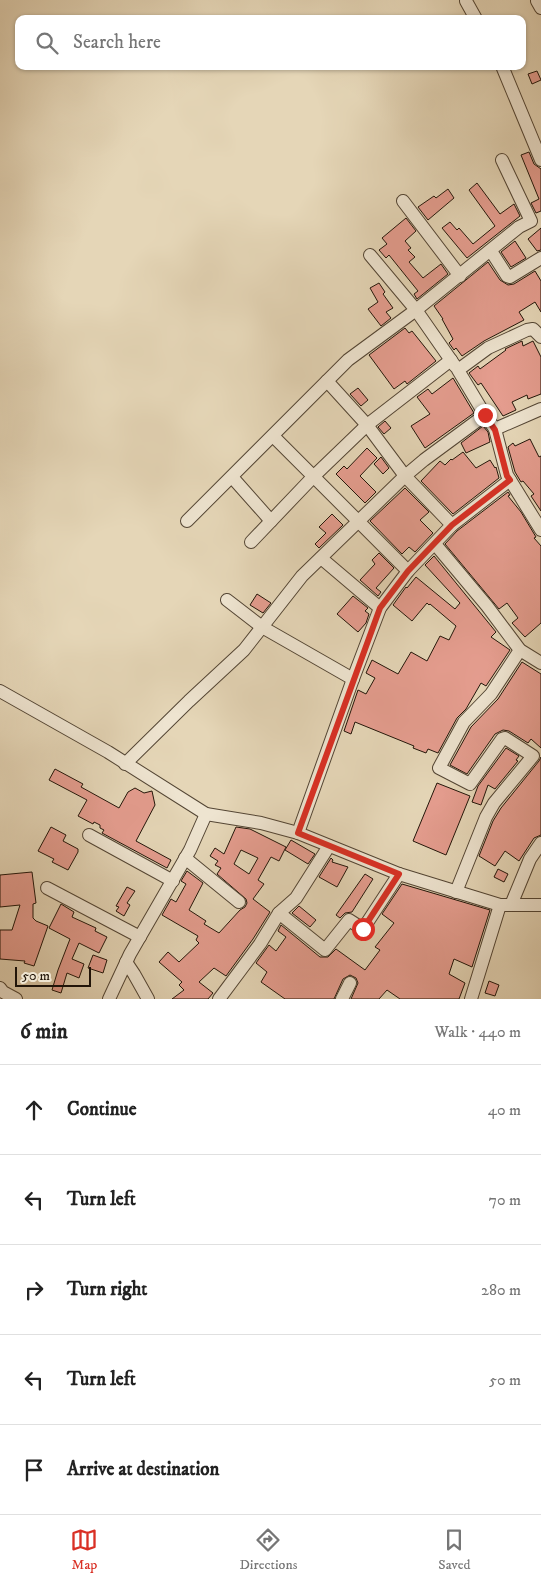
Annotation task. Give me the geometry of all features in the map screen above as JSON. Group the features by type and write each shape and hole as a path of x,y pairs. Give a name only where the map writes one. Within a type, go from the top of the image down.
{"street":[{"path":"466,1 474,15"},
{"path":"504,70 541,160"},
{"path":"188,521 348,360 460,276 519,227 536,218 502,160"},
{"path":"403,201 460,276"},
{"path":"491,251 507,276 510,277 541,258"},
{"path":"370,255 416,310 495,430 507,476 537,512 541,530"},
{"path":"251,542 366,424 454,365 488,348 527,330 533,329 541,337"},
{"path":"327,381 366,424 405,476 452,525"},
{"path":"495,430 541,409"},
{"path":"125,764 188,700 244,650 302,576 405,476 485,415"},
{"path":"273,436 408,571"},
{"path":"232,477 271,521"},
{"path":"298,833 380,608 408,571 452,525 510,480"},
{"path":"435,544 487,606 520,650 541,663"},
{"path":"321,558 380,608"},
{"path":"227,600 262,627 353,679"},
{"path":"456,892 486,816 494,803 537,759 505,738 502,739 470,784 439,768 464,722 492,694 508,672 520,650"},
{"path":"0,691 108,752 206,814 261,823 298,833 399,874 456,892 505,905 541,905"},
{"path":"109,999 126,962 173,881 206,814"},
{"path":"88,835 173,881"},
{"path":"471,999 505,905 541,843"},
{"path":"219,999 256,951 279,913 296,898 329,846"},
{"path":"185,858 239,902"},
{"path":"279,913 325,950 349,920 363,929 399,874"},
{"path":"47,888 140,937"},
{"path":"126,962 148,999"},
{"path":"342,999 350,983"},
{"path":"0,988 3,992 16,999"}],"building":[{"path":"537,71 541,80 532,84 528,74"},
{"path":"529,152 534,164 541,169 541,211 536,213 531,203 539,199 521,155"},
{"path":"477,183 500,214 514,204 520,216 467,258 442,228 450,222 457,230 459,228 473,244 495,226 469,190"},
{"path":"448,189 454,198 428,220 418,207 434,196 436,198"},
{"path":"406,218 416,231 405,241 411,248 408,250 415,257 409,262 423,278 441,264 448,274 417,299 414,294 418,291 389,255 386,258 379,250 387,244 382,238"},
{"path":"541,228 541,250 537,251 528,239"},
{"path":"515,241 526,258 511,267 501,252"},
{"path":"488,262 500,280 508,285 514,284 535,271 541,281 541,312 535,302 519,312 524,320 484,341 462,356 449,343 453,339 434,306"},
{"path":"379,283 385,292 383,294 393,308 386,312 391,318 381,326 368,309 378,302 370,288"},
{"path":"405,328 409,333 412,331 436,361 407,384 405,381 394,389 369,355"},
{"path":"522,341 523,346 533,341 541,357 541,394 528,399 527,395 512,402 516,410 503,416 481,383 478,385 469,373 478,366 480,369 505,349"},
{"path":"453,378 474,413 425,448 411,426 430,414 417,397 428,389 432,394"},
{"path":"358,388 368,400 361,406 350,394"},
{"path":"385,421 391,428 384,434 378,427"},
{"path":"483,426 488,432 490,442 466,453 461,443"},
{"path":"530,439 539,457 541,456 541,511 531,496 534,494 523,481 521,482 515,472 508,447 513,443 515,446"},
{"path":"367,448 377,458 360,476 376,492 365,503 336,474 344,466 347,469"},
{"path":"463,452 476,468 490,460 496,467 499,478 453,514 421,481 440,461 445,465"},
{"path":"381,457 389,468 383,474 374,464"},
{"path":"405,488 429,512 420,520 433,533 415,552 409,547 402,554 370,521"},
{"path":"508,492 510,495 508,496 521,512 536,537 534,538 541,546 541,623 525,637 512,623 518,618 507,603 499,609 445,544 457,531"},
{"path":"332,514 343,525 319,548 315,544 326,533 319,527"},
{"path":"379,553 394,568 376,588 381,592 378,596 360,580 375,564 372,560"},
{"path":"434,556 496,632 491,637 510,650 486,686 481,683 466,709 457,718 438,753 428,749 426,753 413,748 414,746 355,722 351,734 344,731 358,690 366,694 375,678 366,673 372,660 398,674 411,652 427,661 440,636 449,640 456,626 430,604 427,603 412,621 393,605 416,577 455,609 460,603 425,565"},
{"path":"257,594 271,603 263,613 250,605"},
{"path":"353,596 368,608 365,611 369,614 366,623 358,632 337,614"},
{"path":"522,662 541,674 541,748 531,739 528,743 509,731 503,730 495,734 467,774 450,765 471,727 498,699"},
{"path":"506,748 519,756 516,760 518,761 495,789 488,785 481,805 472,802 478,786"},
{"path":"541,757 541,835 534,838 519,861 505,851 495,866 479,856 493,821"},
{"path":"55,769 83,784 81,787 119,808 128,792 135,788 144,793 152,791 155,805 136,841 171,860 167,868 102,833 104,830 100,828 100,825 94,822 93,824 78,816 87,800 49,780"},
{"path":"437,783 470,796 446,855 413,841"},
{"path":"51,827 66,835 63,841 78,849 68,870 52,862 54,859 38,851"},
{"path":"236,827 250,829 286,847 279,861 271,857 258,880 264,884 253,899 270,912 226,976 214,968 199,982 213,993 208,999 172,999 184,990 179,985 182,982 159,962 168,952 179,962 199,943 196,940 198,936 162,915 171,899 176,902 186,884 181,881 187,871 203,883 189,910 206,921 204,924 219,933 247,903 246,899 217,874 221,868 215,865 218,861 210,856 215,848 224,854","holes":["241,850 258,858 249,874 234,864"]},
{"path":"291,840 315,854 308,864 285,850"},
{"path":"331,858 332,862 348,867 337,887 319,877"},
{"path":"498,869 508,874 504,882 494,877"},
{"path":"32,872 36,903 33,904 33,918 48,926 34,966 24,963 25,961 0,959 0,930 12,930 20,905 0,907 0,875"},
{"path":"365,874 373,879 352,912 345,913 340,918 336,915"},
{"path":"402,884 490,910 472,967 454,959 449,974 465,983 459,999 400,999 387,990 379,999 351,999 358,983 356,978 350,975 343,979 334,999 285,999 261,982 267,972 256,963 269,945 276,951 286,937 278,931 281,925 320,957 328,957 336,949 365,970 380,950 375,947 394,923 382,914"},
{"path":"127,887 135,891 127,903 130,905 124,916 116,911 119,907 116,906"},
{"path":"61,904 74,912 72,917 96,928 95,931 107,937 99,953 79,943 72,959 84,964 79,978 67,973 61,993 52,990 70,939 49,928"},
{"path":"299,906 316,920 310,927 292,913"},
{"path":"93,955 107,960 103,973 88,968"},
{"path":"489,981 499,985 495,996 485,993"}],"route":[{"path":"363,929 399,874 298,833 380,608 408,571 452,525 510,480 507,476 495,430 485,415"}]}
